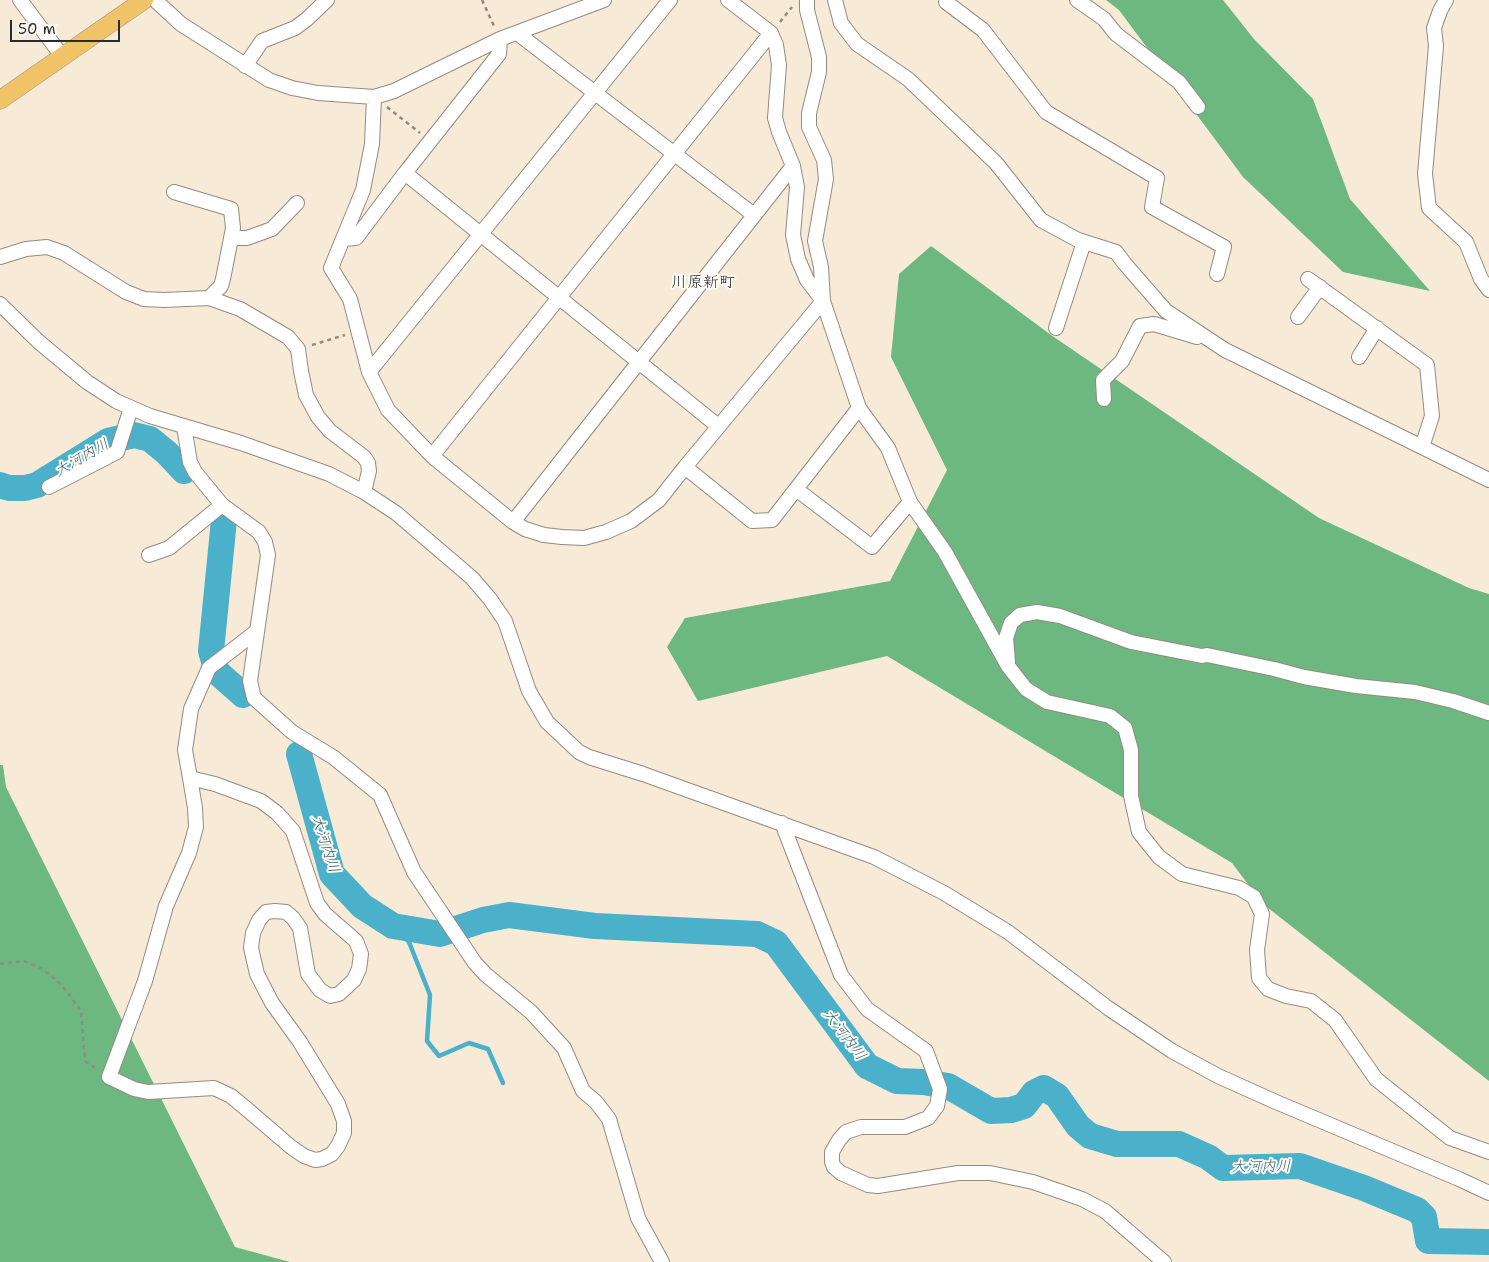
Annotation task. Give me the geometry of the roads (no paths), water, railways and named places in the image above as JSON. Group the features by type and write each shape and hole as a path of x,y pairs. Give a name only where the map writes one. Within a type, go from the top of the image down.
{"main road":[{"path":"0,100 146,0"}],"street":[{"path":"20,0 62,56"},
{"path":"146,0 269,80 292,88 318,93 374,97 394,91 500,39 604,0"},
{"path":"245,66 262,40 295,28 327,0"},
{"path":"369,372 670,0"},
{"path":"728,0 771,33 776,45 779,65 776,118 779,132 793,166 797,187 793,235 798,259 807,280 823,301"},
{"path":"807,0 807,10 819,58 819,72 809,113 810,127 824,160 826,179 815,241 821,267 823,301 858,408 888,448 910,502 945,552 1008,666 1026,689 1047,702 1110,716 1125,728 1131,750 1130,796 1139,832 1159,857 1182,874 1239,888 1254,897 1262,914 1257,950 1259,978 1268,989 1286,996 1311,1001 1335,1020 1376,1079 1450,1138 1489,1152"},
{"path":"836,0 841,23 857,44 908,79 996,163 1041,220 1084,242 1116,252 1166,311 1225,350 1489,480"},
{"path":"1077,0 1104,19 1116,34 1179,82 1198,107"},
{"path":"1446,0 1434,28 1436,46 1425,174 1429,208 1466,242 1480,279 1489,290"},
{"path":"945,1 983,30 1046,112 1157,178 1152,207 1224,247 1217,274"},
{"path":"517,33 754,215"},
{"path":"432,456 771,33"},
{"path":"343,240 356,238 499,54 500,39"},
{"path":"374,97 372,144 363,190 331,268 350,300 369,372 388,410 432,456 513,522 526,529 544,535 584,538 631,522 659,500 685,466 823,301"},
{"path":"513,522 793,166"},
{"path":"405,173 718,426"},
{"path":"174,192 231,209 233,228 223,279 221,286 209,298"},
{"path":"231,238 247,238 272,229 298,203"},
{"path":"1056,328 1084,242"},
{"path":"0,257 47,247 64,253 126,292 144,299 209,298 240,309 288,337 298,349 306,395 318,417 330,431 364,457 368,463 369,471 364,492"},
{"path":"1308,278 1427,364 1432,416 1422,447"},
{"path":"1298,317 1320,287"},
{"path":"0,304 39,342 86,382 116,401 150,416 242,443 329,474 364,492 396,513 472,578 490,599 505,621 529,692 547,722 580,752 874,857 944,893 1008,932 1108,1008 1172,1051 1218,1076 1276,1102 1489,1193"},
{"path":"1104,399 1103,380 1122,361 1140,326 1154,324 1210,340"},
{"path":"1359,357 1377,328"},
{"path":"49,487 117,452 131,408"},
{"path":"685,466 752,521 772,520 858,408"},
{"path":"184,427 190,462 195,472 222,505 259,532 265,542 268,555 250,681 254,698 292,732 333,757 380,795 414,872 451,929 485,974 531,1012 564,1048 583,1091 596,1102 609,1119 638,1218 662,1262"},
{"path":"796,489 872,547 910,502"},
{"path":"149,555 169,548 222,505"},
{"path":"1008,666 1006,638 1011,623 1020,615 1037,612 1060,616 1131,642 1202,656 1207,655 1274,669 1304,678 1415,692 1453,701 1489,713"},
{"path":"190,778 214,784 261,801 277,812 293,831 318,903 325,914 356,941 361,954 359,970 354,980 339,994 330,996 320,990 308,974 300,928 286,912 266,912 253,933 251,948 257,974 272,1003 300,1042 338,1104 344,1121 344,1133 338,1146 332,1154 322,1159 315,1160 304,1156 231,1096 214,1088 148,1092 134,1089 109,1077 145,981 166,906 189,853 196,827 186,750 191,709 213,664 257,630"},
{"path":"782,823 841,975 867,1009 926,1051 940,1089 936,1106 928,1118 905,1127 861,1127 846,1132 832,1152 834,1167 841,1173 868,1185 878,1186 958,1173 990,1173 1032,1182 1082,1199 1105,1211 1164,1262"}],"waterway":[{"name":"大河内川","path":"0,485 9,488 25,488 37,485 108,441 134,435 150,439 184,471"},
{"name":"大河内川","path":"224,520 211,651 217,672 243,695"},
{"name":"大河内川","path":"299,754 332,874 362,906 393,926 440,934 483,920 509,915 595,926 757,934 776,943 867,1066 897,1081 923,1082 948,1086 991,1111 1011,1110 1024,1106 1034,1093 1044,1088 1057,1096 1078,1126 1090,1136 1117,1144 1179,1144 1208,1157 1223,1168 1300,1166 1364,1188 1417,1210 1424,1217 1428,1241 1489,1242"},
{"path":"393,926 409,942 430,995 427,1041 439,1056 469,1043 488,1049 503,1083"}],"district":[{"name":"川原新町","path":"703,283"}]}
